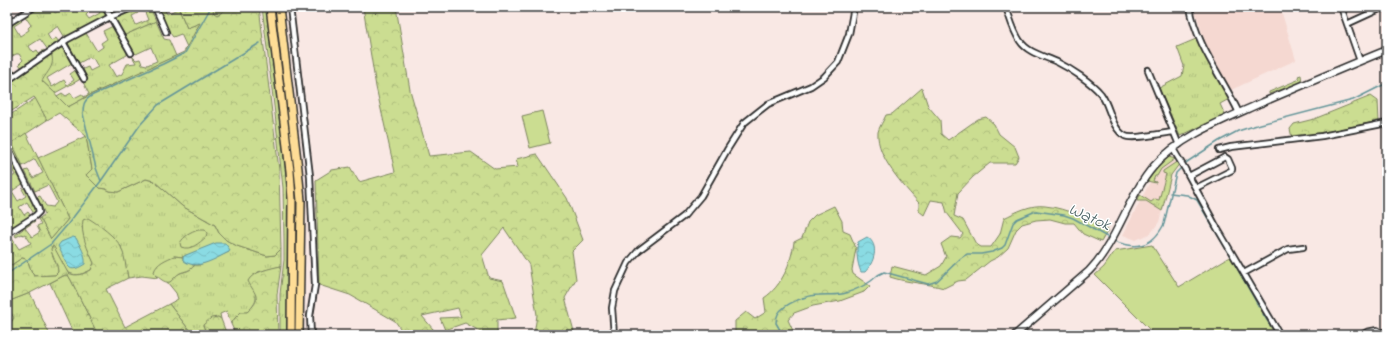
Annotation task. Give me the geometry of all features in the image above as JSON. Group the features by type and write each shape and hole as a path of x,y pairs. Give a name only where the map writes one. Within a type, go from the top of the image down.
{"main road":[{"path":"270,7 290,170 292,200 291,335"},
{"path":"279,7 301,201 300,335"}],"street":[{"path":"7,24 34,7"},
{"path":"105,7 131,53"},
{"path":"7,81 63,42 110,16 134,7"},
{"path":"155,7 166,32"},
{"path":"290,7 312,200 315,285 310,316 311,335"},
{"path":"614,335 612,308 615,292 628,262 640,250 684,216 701,196 744,123 768,104 811,86 824,77 838,62 849,34 854,7"},
{"path":"1006,7 1017,36 1021,42 1030,50 1070,69 1097,91 1103,97 1116,125 1123,134 1129,137 1137,138 1173,132"},
{"path":"1190,7 1196,30 1203,47 1239,113"},
{"path":"1341,7 1360,61"},
{"path":"1347,24 1386,7"},
{"path":"63,42 84,79"},
{"path":"1015,335 1089,271 1102,256 1147,175 1158,162 1173,149 1199,133 1239,113 1387,50"},
{"path":"1148,70 1179,145"},
{"path":"1219,150 1231,146 1322,136 1387,123"},
{"path":"7,147 39,209 39,212 35,216 7,234"},
{"path":"1173,149 1186,169 1216,226 1280,335"},
{"path":"1189,176 1225,157 1228,159 1232,170 1196,188"},
{"path":"1244,273 1288,249 1303,247"},
{"path":"1362,335 1367,332 1377,330 1386,335"}],"shaded area":[{"path":"1194,7 1280,7 1296,60 1231,90 1205,42"},
{"path":"1172,159 1177,165 1171,175 1159,222 1151,233 1136,240 1123,235 1155,172"}],"green space":[{"path":"37,7 51,7 55,13 66,7 86,7 85,8 88,13 86,15 89,19 100,13 97,8 103,7 106,14 103,18 67,37 66,35 64,36 58,26 47,34 51,41 56,38 59,42 48,50 40,39 29,46 34,52 37,50 39,53 44,50 45,52 22,68 19,64 23,60 19,54 11,57 7,53 7,27 20,18 22,21 14,26 20,36 29,30 28,28 31,25 24,15"},
{"path":"107,7 128,7 114,13"},
{"path":"143,7 150,7 156,21 125,35 124,37 116,23 116,18 138,8 138,13 132,16 136,25 148,20"},
{"path":"156,7 163,7 167,14 178,7 187,28 201,22 187,47 181,34 173,37 165,26"},
{"path":"178,7 183,7 184,9 188,7 215,7 213,11 217,15 228,7 259,7 279,170 281,249 275,255 267,256 237,246 226,240 219,233 215,225 182,206 154,181 146,179 118,192 99,188 86,175 92,169 86,136 59,113 47,120 34,97 7,114 7,85 51,54 52,65 42,81 68,107 92,94 184,52 200,23 187,28"},
{"path":"215,7 228,7 217,15 214,14 213,11"},
{"path":"262,7 266,7 288,203 287,335 280,335 280,294 284,260 283,188"},
{"path":"363,7 396,7 410,90 429,156 471,152 495,169 518,167 516,159 537,154 567,198 583,240 572,251 576,279 565,298 575,335 534,335 537,315 529,265 504,228 482,255 489,278 503,281 516,318 497,320 497,335 487,335 465,323 445,330 440,318 461,317 458,308 422,316 438,335 405,335 395,321 350,295 319,285 316,180 332,170 350,167 359,182 395,172 376,87"},
{"path":"156,21 164,39 169,40 176,56 92,94 68,107 57,96 62,93 66,96 71,93 74,98 82,94 84,97 89,94 83,82 87,78 83,69 88,67 90,71 98,67 93,58 91,59 90,57 79,63 68,43 69,41 86,33 97,51 103,47 101,43 107,39 103,31 113,26 127,51 127,55 109,65 116,77 122,74 127,64 136,63 132,56 136,60 140,59 142,64 147,65 157,61 151,47 136,54 130,48 124,37 125,35"},
{"path":"1196,39 1229,99 1220,104 1225,115 1180,136 1159,88 1182,76 1184,66 1177,47"},
{"path":"60,48 65,48 72,63 47,78 52,87 64,80 67,85 74,80 70,74 76,70 80,78 79,80 55,93 42,81 52,56 51,54"},
{"path":"7,60 15,73 7,79"},
{"path":"1301,75 1302,82 1269,94 1269,92 1300,79 1298,76"},
{"path":"922,88 928,106 940,120 941,134 948,140 978,119 986,117 994,124 999,134 1015,147 1019,157 1015,163 990,163 973,177 958,193 954,216 963,220 976,244 981,247 991,247 1000,234 1004,218 1034,206 1061,209 1108,230 1101,242 1083,234 1074,223 1065,223 1050,219 1036,220 1022,224 1016,230 1008,248 966,280 958,281 944,288 890,277 892,266 926,275 941,266 946,257 941,244 951,237 960,238 963,234 947,213 944,202 931,200 924,215 919,211 919,203 892,170 881,151 878,132 886,115 892,114"},
{"path":"1371,96 1378,101 1379,121 1306,136 1299,141 1293,142 1290,129 1294,124 1314,119"},
{"path":"36,98 47,120 12,143 23,166 21,167 7,140 7,117"},
{"path":"542,111 550,143 530,148 522,116"},
{"path":"26,133 68,219 51,239 40,218 45,214 37,197 40,196 46,206 53,207 57,202 48,185 35,191 25,171 28,170 33,178 43,173 35,159 23,166 12,143"},
{"path":"86,136 92,169 86,175 99,188 118,192 146,179 154,181 182,206 215,225 219,233 226,240 237,246 267,256 275,255 281,249 281,266 258,272 250,285 255,293 256,299 253,306 247,312 241,313 231,324 227,311 220,314 221,319 218,317 203,325 207,335 183,335 190,331 169,304 178,299 176,293 167,282 172,280 178,274 189,270 194,265 199,265 229,252 186,255 183,257 174,256 155,275 158,278 142,276 128,278 121,246 82,227 88,249 94,263 91,270 77,275 72,274 64,269 52,253 58,268 58,272 55,275 34,276 26,259 22,258 7,268 7,256 12,253 7,244 7,237 11,237 19,249 31,243 25,234 16,237 15,235 23,229 23,227 34,220 35,221 25,228 32,237 40,232 37,226 41,224 38,219 40,218 51,239 68,219 38,158"},
{"path":"1169,157 1175,159 1161,169 1157,176 1155,176 1153,181 1156,183 1147,181 1159,166"},
{"path":"1178,161 1180,163 1171,175 1162,211 1146,201 1137,201 1140,195 1151,202 1155,199 1159,200 1166,174 1163,173 1163,171"},
{"path":"15,165 24,183 12,191 18,201 26,196 22,189 26,187 34,200 36,211 34,214 27,202 19,207 24,215 28,212 31,216 14,227 8,220 10,219 7,213 7,180 15,175 11,167"},
{"path":"834,206 842,221 843,231 850,234 856,248 852,270 853,274 870,286 864,292 840,301 813,306 794,313 788,320 795,335 735,335 735,321 746,312 755,319 766,312 764,298 781,281 791,258 794,242 802,238 808,222 815,215"},
{"path":"88,218 102,227 119,243 121,247 128,278 106,289 125,327 169,304 190,331 183,335 98,335 68,275 65,275 30,293 7,302 7,268 22,258 26,259 34,276 55,275 58,272 58,269 51,249 52,246 54,247 68,273 77,275 91,270 94,263 85,242 82,225 83,220"},
{"path":"198,230 205,230 207,233 206,237 198,244 191,247 181,247 180,243 183,238"},
{"path":"1152,245 1179,287 1231,256 1275,335 1155,335 1095,275 1104,267 1115,251"},
{"path":"174,256 183,257 183,260 194,266 189,270 180,273 170,282 163,281 154,272 155,269 159,264"},
{"path":"281,266 277,295 278,335 236,335 231,324 241,312 247,312 256,300 255,293 248,281 253,275 267,269"},
{"path":"65,275 68,275 71,280 98,335 74,335 50,283"},
{"path":"30,293 50,335 7,335 7,302"},
{"path":"7,309 14,318 9,325 7,323"},
{"path":"218,317 221,319 227,335 207,335 203,325 211,318"}],"water":[{"path":"73,237 76,238 84,253 85,264 78,268 72,269 68,266 58,246 61,242"},
{"path":"867,237 871,240 874,254 871,264 865,272 861,272 858,261 857,246 858,242"},
{"path":"216,243 225,243 230,250 229,252 206,263 194,265 183,260 183,257 186,255"}],"waterway":[{"path":"101,181 96,168 83,114 86,101 93,95 185,53 211,7"},
{"path":"7,274 51,244 101,181 140,125 158,105 260,43"},
{"name":"Wątok","path":"1112,240 1135,246 1142,245 1154,238 1164,224 1176,173 1187,162 1219,141 1238,131 1257,125 1353,100 1387,83"},
{"path":"1170,193 1187,195 1197,200 1230,256"},
{"name":"Wątok","path":"783,335 776,323 777,318 781,310 791,303 814,295 843,294 865,285 884,272 928,284 937,281 967,254 981,254 1002,248 1005,245 1013,223 1017,219 1036,211 1064,215 1073,218 1109,238"},
{"path":"1234,263 1259,307"},
{"path":"1263,314 1277,335"}]}
